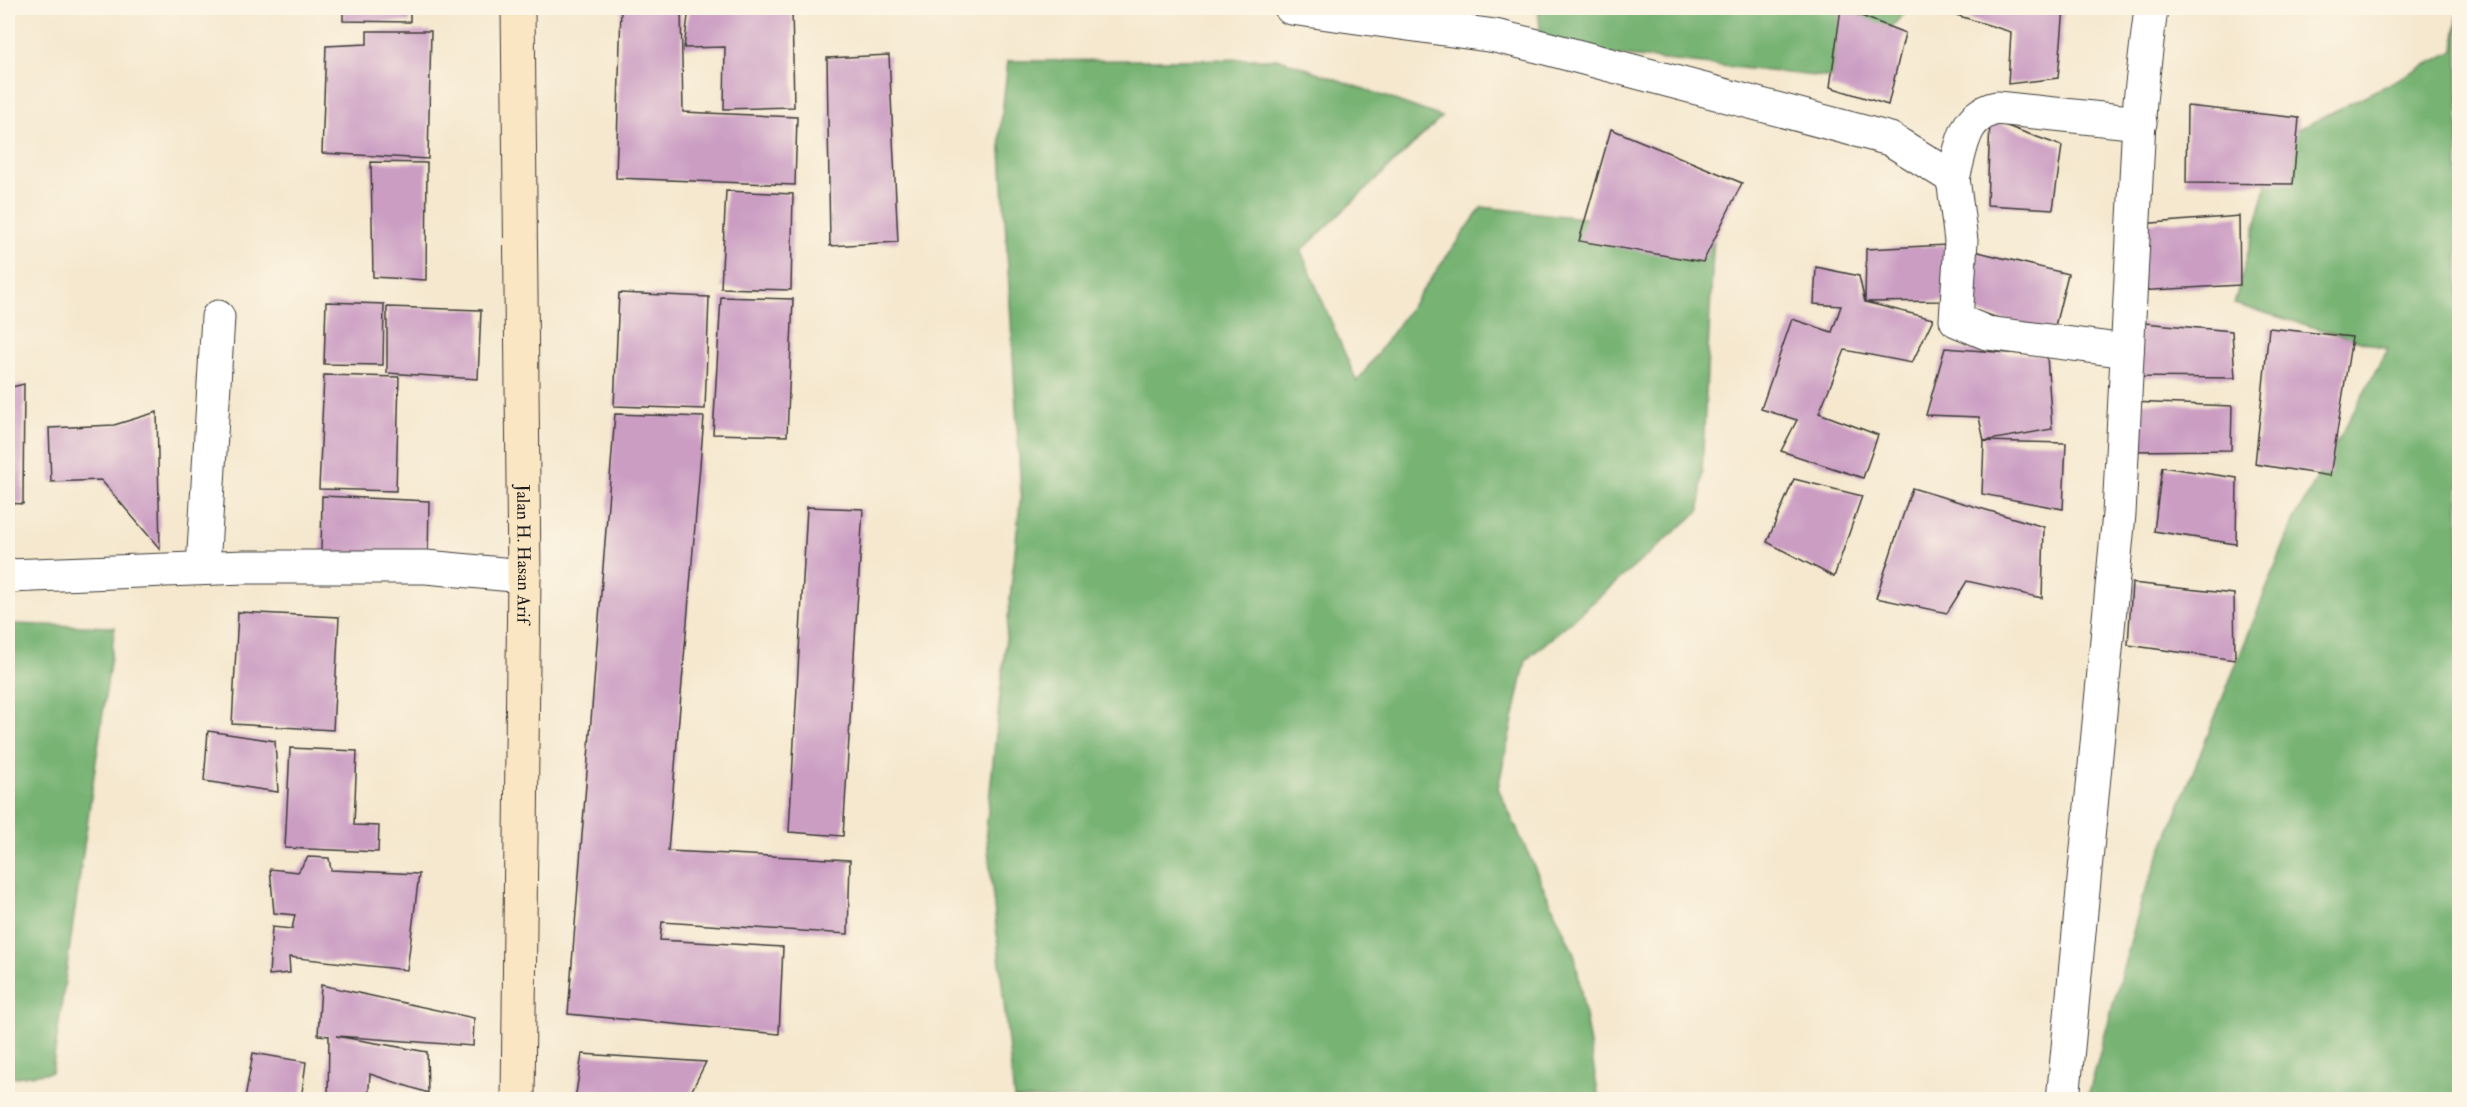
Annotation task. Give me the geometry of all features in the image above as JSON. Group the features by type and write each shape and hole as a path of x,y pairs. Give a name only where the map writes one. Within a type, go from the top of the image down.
{"main road":[{"name":"Jalan H. Hasan Arif","path":"518,8 524,576 518,1100"}],"street":[{"path":"1291,8 1496,36 1542,46 1890,139 1953,178"},
{"path":"2063,1100 2119,514 2140,123 2151,8"},
{"path":"2127,351 1987,333 1956,320 1961,241 1953,178 1970,123 1982,111 1997,108 2140,123"},
{"path":"202,568 218,317"},
{"path":"8,576 202,568 426,567 524,576"}],"green space":[{"path":"1538,8 1909,8 1843,79 1542,47"},
{"path":"2458,8 2459,1099 2087,1100 2142,899 2294,520 2388,349 2234,304 2279,139 2454,51"},
{"path":"1280,59 1442,117 1301,251 1357,382 1482,207 1714,232 1700,510 1526,660 1498,788 1575,956 1599,1099 1014,1099 986,830 1021,493 1000,132 1008,61"},
{"path":"8,624 115,627 52,1072 8,1078"}],"building":[{"path":"343,8 410,8 410,22 343,21"},
{"path":"621,8 681,8 683,112 797,117 795,185 616,178"},
{"path":"689,8 792,8 794,107 724,109 725,47 684,48"},
{"path":"1841,8 1905,33 1888,105 1830,87"},
{"path":"1955,8 2064,8 2058,78 2008,84 2011,32 1953,14"},
{"path":"367,31 431,31 428,159 322,153 326,46 367,44"},
{"path":"889,55 898,242 830,246 827,58"},
{"path":"2187,106 2299,118 2293,184 2186,183"},
{"path":"1990,120 2062,146 2053,209 1987,205"},
{"path":"1611,129 1742,183 1703,262 1579,241"},
{"path":"371,162 427,163 426,280 373,277"},
{"path":"726,191 793,194 791,290 721,288"},
{"path":"2239,216 2240,285 2137,291 2140,224"},
{"path":"1947,245 1945,301 1865,302 1866,249"},
{"path":"1970,250 2068,274 2053,334 1965,308"},
{"path":"1816,267 1859,276 1865,302 1933,319 1912,363 1845,350 1819,413 1878,435 1863,478 1781,451 1797,420 1761,409 1792,319 1832,332 1841,306 1814,304"},
{"path":"619,293 709,297 705,409 614,406"},
{"path":"721,297 793,299 787,436 713,434"},
{"path":"326,302 384,304 383,365 324,364"},
{"path":"387,307 481,310 478,379 387,373"},
{"path":"2133,322 2232,331 2235,378 2131,377"},
{"path":"2269,328 2352,337 2330,476 2255,464"},
{"path":"1945,348 2047,356 2052,429 1984,441 1979,417 1926,415"},
{"path":"324,375 399,377 396,491 319,489"},
{"path":"24,384 23,504 8,503 8,388"},
{"path":"2130,402 2232,406 2231,450 2127,451"},
{"path":"157,412 160,549 101,480 51,482 49,428 114,425"},
{"path":"615,414 704,417 668,851 850,860 848,934 662,922 660,940 783,947 779,1034 568,1014"},
{"path":"1984,441 2066,443 2063,509 1982,494"},
{"path":"2162,467 2237,478 2236,544 2154,531"},
{"path":"1794,479 1862,496 1834,577 1767,542"},
{"path":"1912,488 2044,527 2042,598 1967,581 1947,613 1876,598"},
{"path":"322,496 429,501 428,557 321,553"},
{"path":"807,507 863,509 843,836 789,832"},
{"path":"2132,583 2234,594 2235,660 2128,645"},
{"path":"238,612 339,617 333,730 232,724"},
{"path":"208,731 275,741 278,792 204,781"},
{"path":"290,748 357,751 354,825 379,826 378,852 285,848"},
{"path":"308,857 329,858 331,870 419,874 407,970 289,957 290,973 269,975 272,927 292,929 295,915 274,913 270,869 298,872"},
{"path":"321,985 474,1018 473,1046 336,1036 427,1052 428,1093 370,1074 368,1100 328,1100 329,1036 318,1035"},
{"path":"253,1053 306,1062 301,1100 245,1098"},
{"path":"582,1054 706,1062 687,1100 575,1100"},
{"path":"1759,1093 1780,1099 1780,1100 1758,1100"}]}
